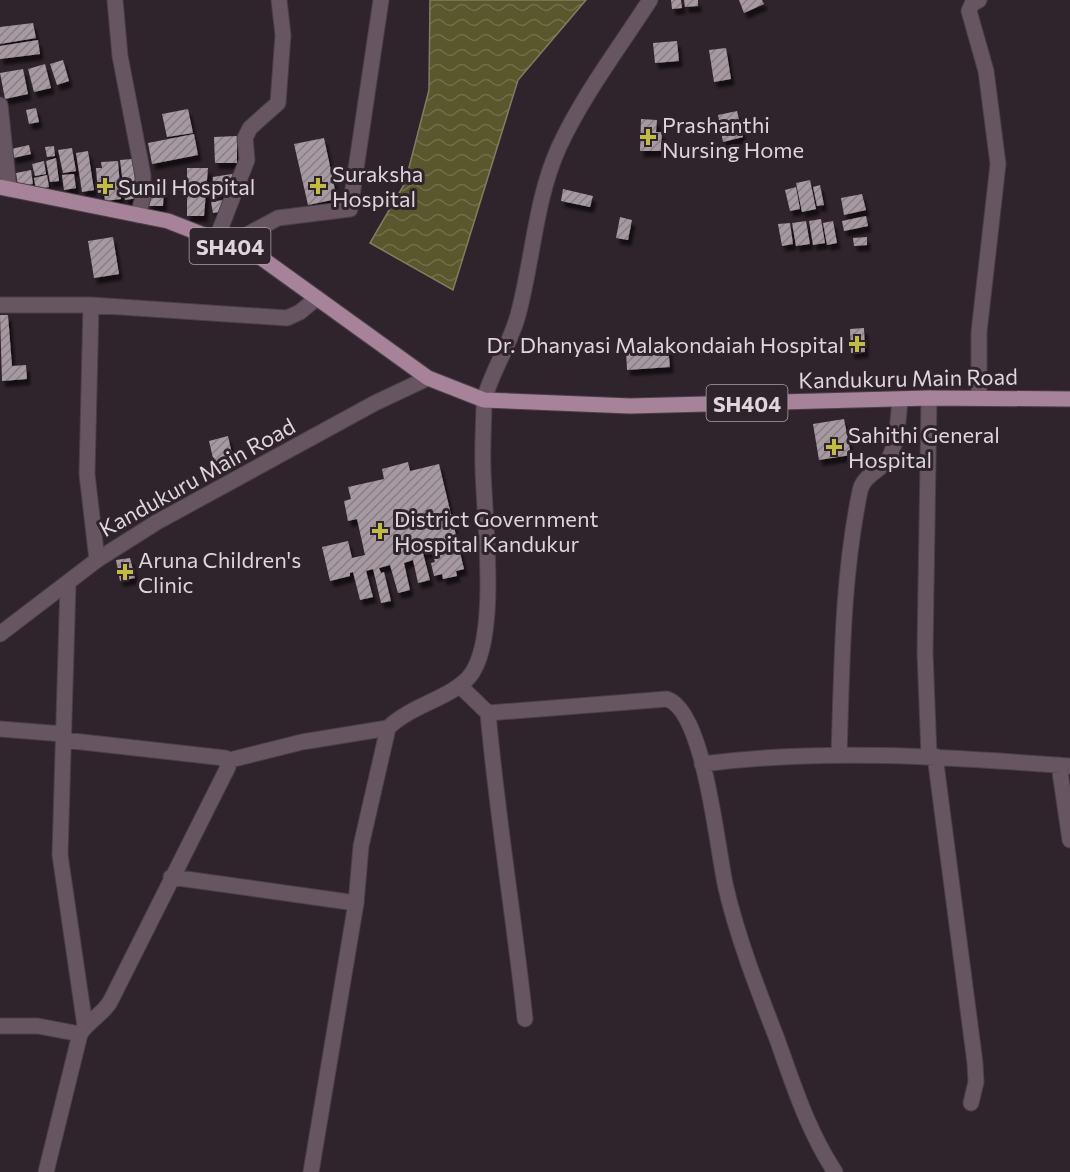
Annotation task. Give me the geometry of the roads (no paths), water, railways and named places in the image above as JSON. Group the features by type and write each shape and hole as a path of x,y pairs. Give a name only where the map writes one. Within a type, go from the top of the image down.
{"main road":[{"name":"Kandukuru Main Road","path":"4,188 168,221 260,257 428,378 484,400 630,406 929,398 1070,399"}],"street":[{"path":"116,0 120,56 143,175 143,197 138,215"},
{"path":"222,242 247,160 244,138 250,128 278,103 283,36 279,0"},
{"path":"222,242 278,218 350,209 381,0"},
{"path":"311,1172 356,903 361,846 388,728 399,717 460,686 471,676 482,654 488,610 483,467 484,400 490,379 507,349 518,315 539,209 559,148 589,93 650,0"},
{"path":"979,398 980,322 998,164 986,71 969,11 972,4 980,0"},
{"path":"0,105 4,188"},
{"path":"0,305 92,305 286,318 300,312 317,298"},
{"path":"92,305 87,474 97,560"},
{"name":"Kandukuru Main Road","path":"0,634 97,560 157,522 375,403 428,378"},
{"path":"929,398 925,652 932,756 975,1063 976,1082 971,1102"},
{"path":"839,755 845,586 853,528 860,489 866,479 883,467 894,445 900,400"},
{"path":"45,1172 82,1030 60,855 68,583"},
{"path":"460,686 488,713 496,806 513,916 525,1019"},
{"path":"488,713 667,699 677,702 685,712 702,764 726,889 756,983 812,1132 835,1172"},
{"path":"226,761 302,742 388,728"},
{"path":"0,729 209,758 225,758 228,767 102,1014 82,1030 38,1026 0,1026"},
{"path":"702,764 766,756 839,755 932,756 1065,766 1070,840"},
{"path":"171,877 356,903"}],"water":[{"path":"430,0 586,0 518,80 453,290 370,243 405,183 429,90"}],"place":[{"name":"Prashanthi Nursing Home","path":"648,137"},
{"name":"Sunil Hospital","path":"105,186"},
{"name":"Suraksha Hospital","path":"318,186"},
{"name":"Dr. Dhanyasi Malakondaiah Hospital","path":"857,344"},
{"name":"Sahithi General Hospital","path":"834,447"},
{"name":"District Government Hospital Kandukur","path":"380,531"},
{"name":"Aruna Children's Clinic","path":"125,572"}]}
